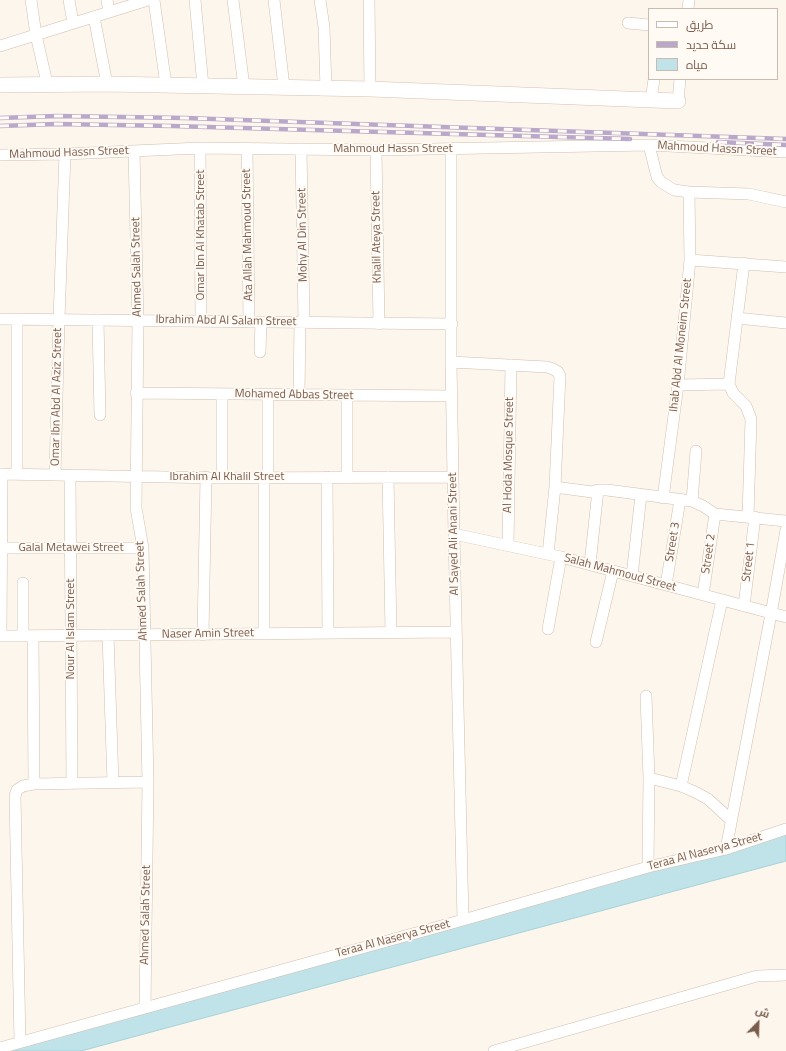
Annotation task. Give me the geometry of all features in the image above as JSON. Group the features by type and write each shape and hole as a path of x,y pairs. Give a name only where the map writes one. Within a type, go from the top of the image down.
{"street":[{"path":"31,0 36,35 47,83"},
{"path":"69,0 73,23"},
{"path":"107,0 109,12"},
{"path":"0,46 147,0"},
{"path":"154,0 166,85"},
{"path":"194,0 203,86"},
{"path":"233,0 244,87"},
{"path":"274,0 284,87"},
{"path":"320,0 324,27 326,88"},
{"path":"369,0 370,89"},
{"path":"94,17 107,84"},
{"path":"628,23 648,25"},
{"path":"651,101 654,80"},
{"path":"0,85 47,83 370,89 678,101 680,80"},
{"path":"649,145 657,177 674,190 749,194 786,202"},
{"name":"Mahmoud Hassn Street","path":"0,155 66,154 200,148 376,150 649,145 786,152"},
{"name":"Omar Ibn Al Khatab Street","path":"200,148 201,321"},
{"name":"Al Sayed Ali Anani Street","path":"451,148 453,477 463,920"},
{"name":"Ata Allah Mahmoud Street","path":"247,149 255,322 260,352"},
{"name":"Mohy Al Din Street","path":"300,395 302,322 301,149"},
{"name":"Khalil Ateya Street","path":"376,150 379,324"},
{"name":"Ahmed Salah Street","path":"134,151 138,320 136,393 136,508 143,548 148,782 145,1007"},
{"name":"Omar Ibn Abd Al Aziz Street","path":"55,475 59,319 66,154"},
{"name":"Ihab Abd Al Moneim Street","path":"663,498 678,385 690,260 689,192"},
{"path":"690,260 786,267"},
{"path":"678,385 729,384 744,263"},
{"path":"737,318 786,323"},
{"name":"Ibrahim Abd Al Salam Street","path":"0,319 452,324"},
{"path":"17,319 17,474"},
{"path":"98,320 100,415"},
{"path":"452,362 511,365 553,369 558,372 560,376 556,487 548,554"},
{"name":"Al Hoda Mosque Street","path":"508,545 511,365"},
{"name":"Street 1","path":"729,384 733,393 746,406 751,419 752,517 744,606"},
{"name":"Mohamed Abbas Street","path":"136,393 452,396"},
{"path":"222,394 222,478"},
{"path":"264,634 268,394"},
{"path":"347,395 347,477"},
{"path":"692,501 696,451"},
{"path":"0,636 1,474"},
{"name":"Ibrahim Al Khalil Street","path":"1,474 222,478 453,477"},
{"name":"Nour Al Islam Street","path":"70,475 72,784"},
{"path":"203,635 206,477"},
{"path":"327,477 328,633"},
{"path":"388,477 391,632"},
{"path":"556,487 592,492 607,490 692,501 715,514 786,521"},
{"path":"590,564 598,490"},
{"path":"632,576 641,495"},
{"name":"Street 3","path":"666,585 680,500"},
{"name":"Street 2","path":"703,595 715,514"},
{"path":"726,849 786,530"},
{"name":"Salah Mahmoud Street","path":"454,534 590,564 771,614 786,616"},
{"name":"Galal Metawei Street","path":"0,548 143,548"},
{"path":"548,629 561,557"},
{"path":"596,642 613,571"},
{"path":"23,583 28,636 34,784"},
{"path":"681,786 722,600"},
{"name":"Naser Amin Street","path":"0,636 456,632"},
{"path":"108,635 113,783"},
{"path":"646,696 649,778 648,867"},
{"path":"649,778 681,786 695,792 720,809 732,820"},
{"path":"20,1042 15,796 20,788 34,784 148,782"},
{"name":"Teraa Al Naserya Street","path":"0,1048 463,920 648,867 726,849 786,830"},
{"path":"494,1051 757,976 786,975"}],"water":[{"path":"786,833 786,861 81,1051 6,1051"}],"railway":[{"path":"0,118 57,116 185,118 786,139"},
{"path":"0,126 56,124 172,126 630,139"},
{"path":"718,142 786,145"}]}
